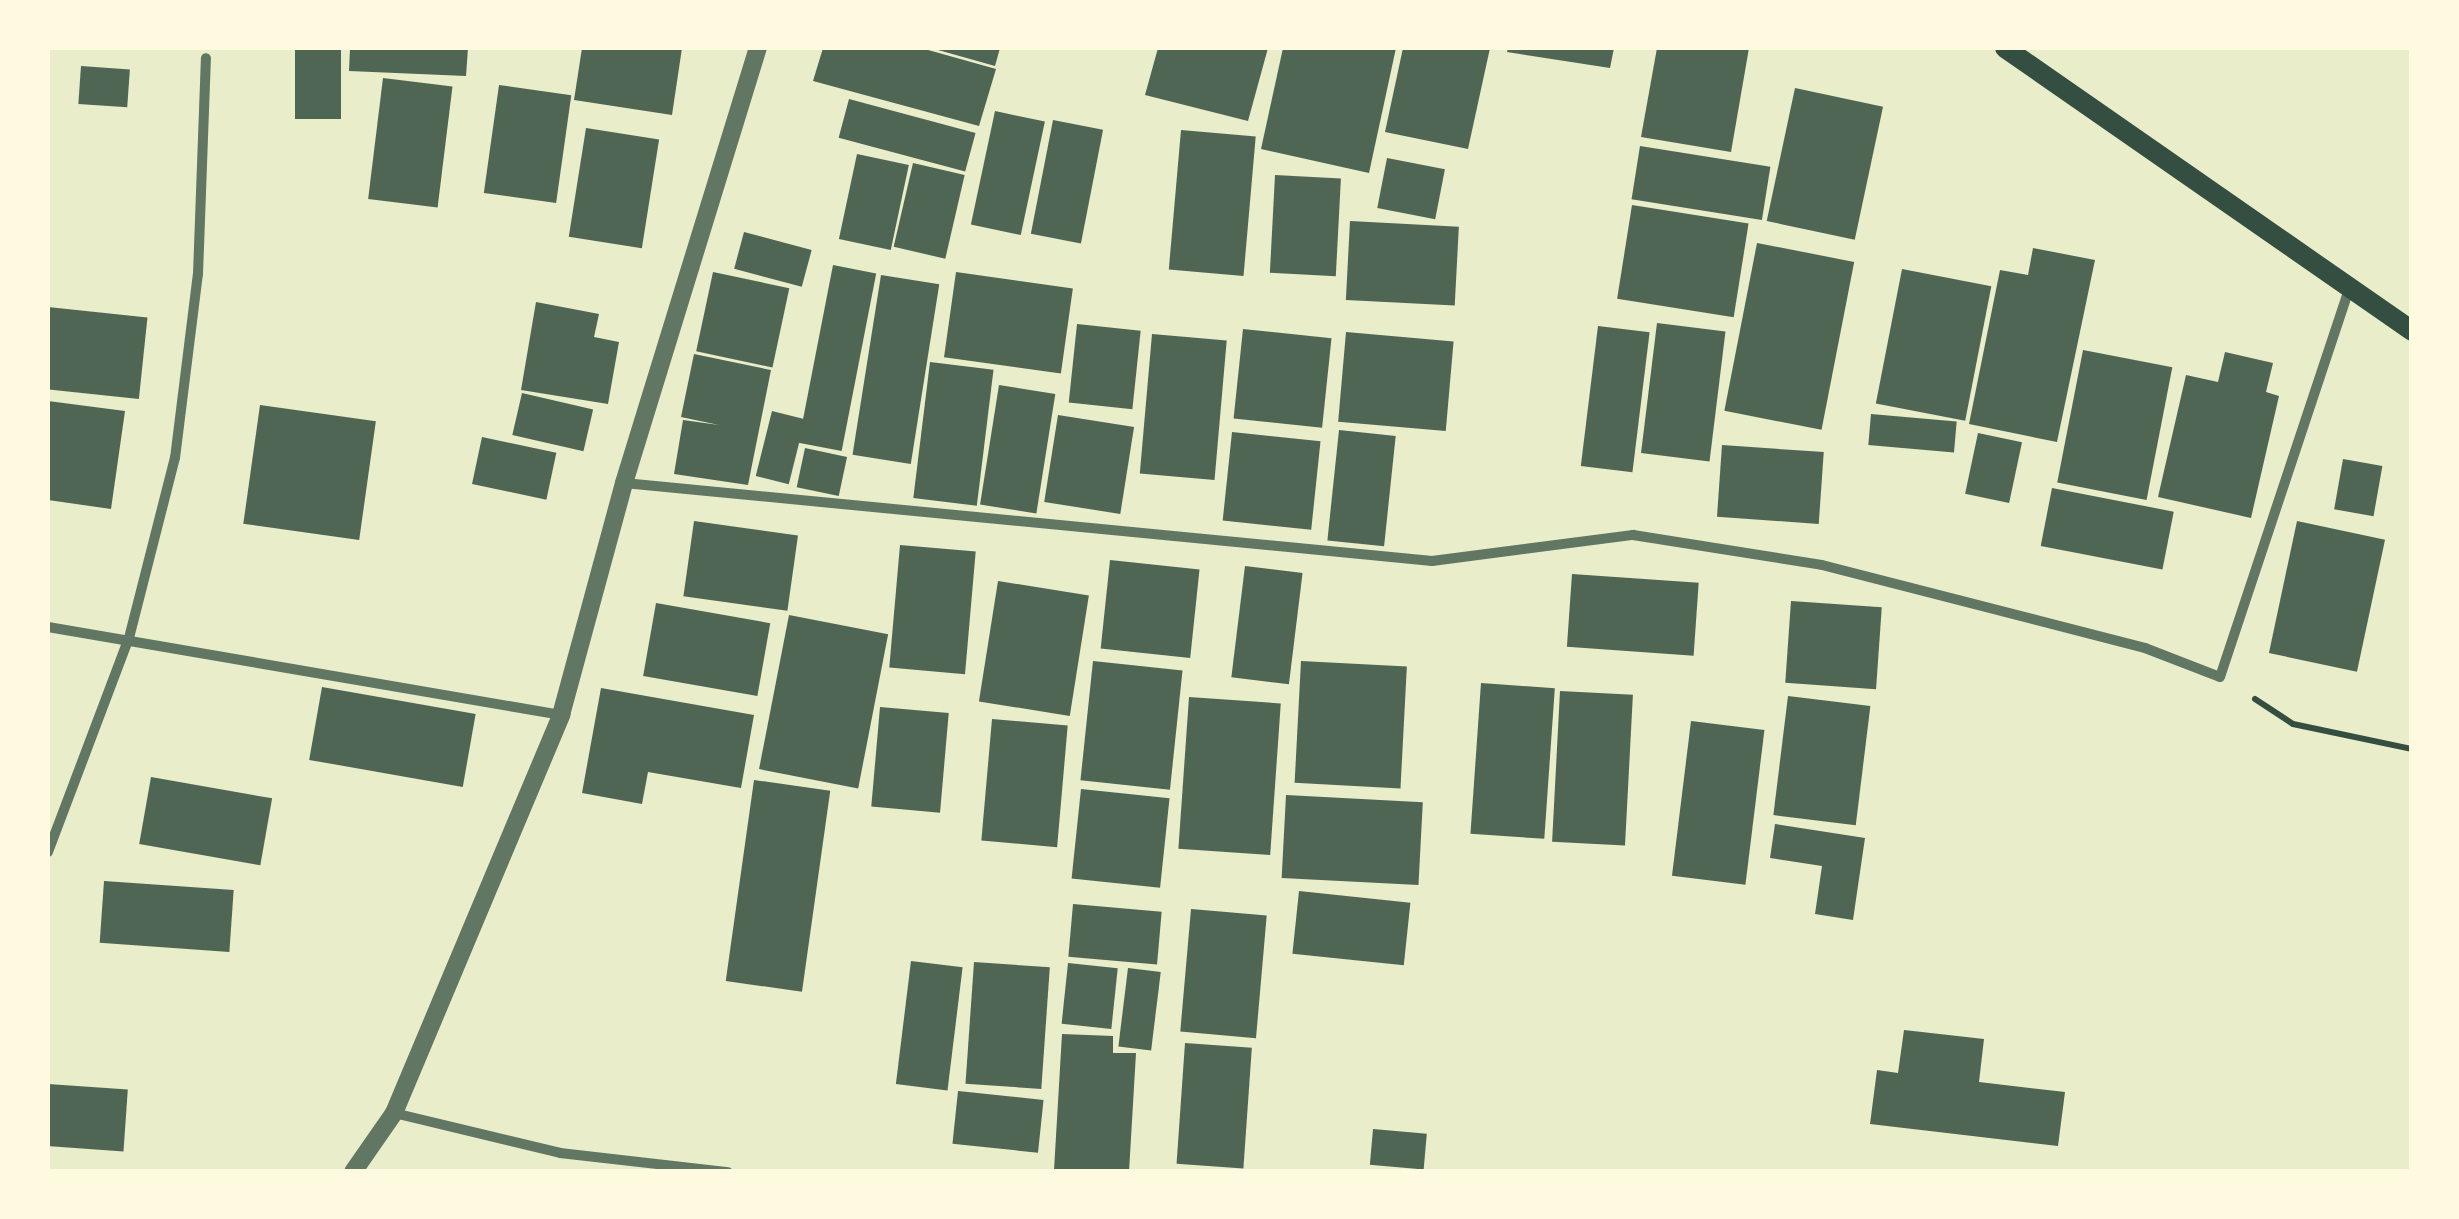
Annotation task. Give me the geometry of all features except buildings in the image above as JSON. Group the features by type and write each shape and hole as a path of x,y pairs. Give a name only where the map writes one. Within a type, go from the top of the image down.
{"main road":[{"path":"2005,48 2412,331"}],"street":[{"path":"353,1172 394,1113 561,715 624,483 758,48"},
{"path":"48,852 129,638 175,458 198,274 206,58"},
{"path":"624,483 1432,562 1633,535 1822,565 2145,648 2220,677 2349,290"},
{"path":"48,628 129,638 561,715"},
{"path":"394,1113 560,1153 728,1172"}],"path":[{"path":"2220,677 2294,724 2412,749"}]}
